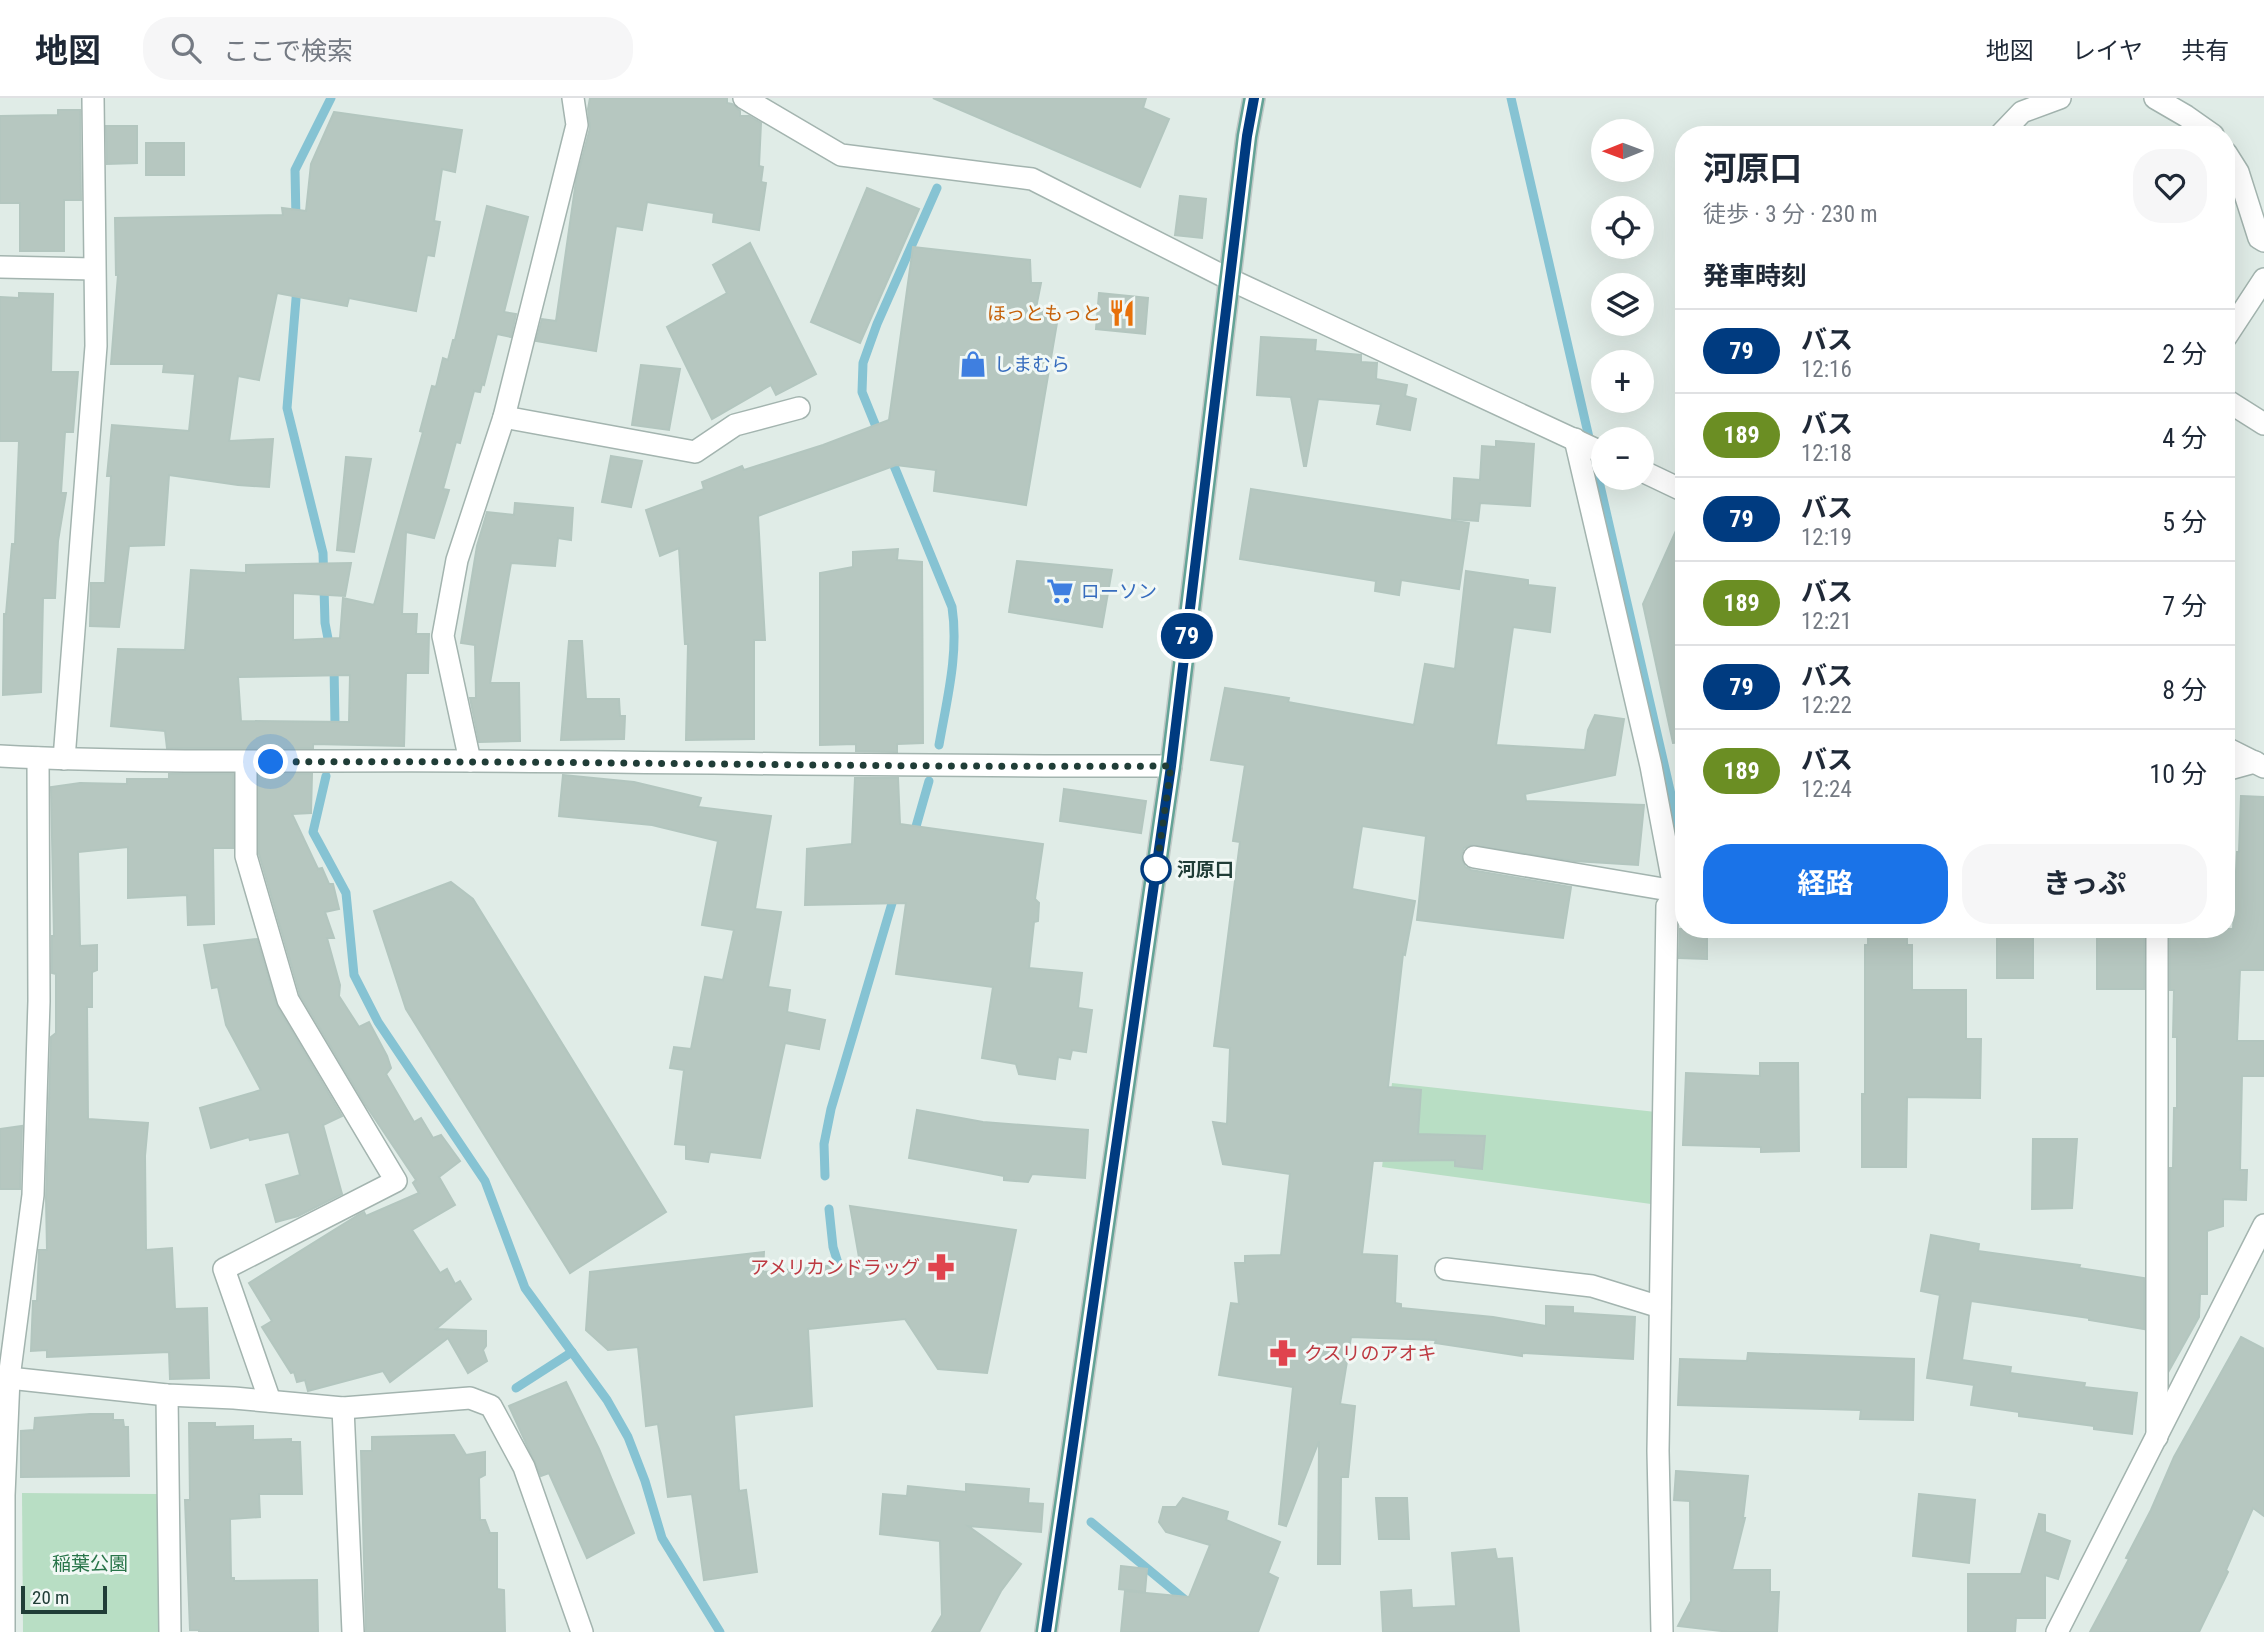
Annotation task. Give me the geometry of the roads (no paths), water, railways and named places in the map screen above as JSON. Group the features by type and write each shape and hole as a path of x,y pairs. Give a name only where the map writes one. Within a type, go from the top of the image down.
{"main road":[{"path":"1046,1632 1171,766 1247,136 1254,98"}],"street":[{"path":"64,759 96,346 93,98"},
{"path":"470,761 443,636 457,561 504,417 577,125 573,98"},
{"path":"744,98 841,156 1032,179 1231,280 1591,447"},
{"path":"2009,126 2022,113 2060,98"},
{"path":"2155,98 2200,126"},
{"path":"2235,167 2259,238 2264,241"},
{"path":"0,267 94,269"},
{"path":"2235,323 2264,279"},
{"path":"2235,406 2264,424"},
{"path":"504,417 695,452 735,425 799,408"},
{"path":"1575,439 1675,880"},
{"path":"1654,477 1675,487"},
{"path":"2235,752 2260,764"},
{"path":"0,756 246,762 1171,766"},
{"path":"4,1632 2,1495 9,1378 7,1334 33,1195 38,1001 38,758"},
{"path":"246,762 246,856 288,1000 396,1181 224,1269 270,1401"},
{"path":"2235,768 2260,764"},
{"path":"1474,857 1675,898"},
{"path":"1662,1632 1658,1451 1667,906 1675,901"},
{"path":"2157,938 2157,1437"},
{"path":"2057,1632 2264,1225"},
{"path":"1446,1269 1592,1286 1660,1307"},
{"path":"9,1378 167,1395 343,1408 470,1398 491,1406 524,1467 582,1632"},
{"path":"167,1395 170,1632"},
{"path":"343,1408 353,1632"}],"waterway":[{"path":"296,220 295,170 331,98"},
{"path":"1511,98 1675,812"},
{"path":"879,434 862,392 863,363 877,324 937,188"},
{"path":"297,287 287,408 323,553 325,623 330,649"},
{"path":"890,456 952,607 953,659 939,745"},
{"path":"334,666 335,724"},
{"path":"326,776 313,832 346,893 354,975 378,1022 485,1181 525,1288 607,1400 628,1437 662,1538 720,1632"},
{"path":"913,837 929,781"},
{"path":"825,1176 824,1144 831,1109 895,893"},
{"path":"829,1209 833,1247 842,1276"},
{"path":"516,1388 572,1352"},
{"path":"1091,1522 1190,1604"}],"place":[{"name":"ほっともっと","path":"1122,313"},
{"name":"しまむら","path":"973,364"},
{"name":"ローソン","path":"1060,591"},
{"name":"河原口","path":"1156,869"},
{"name":"アメリカンドラッグ","path":"941,1267"},
{"name":"クスリのアオキ","path":"1283,1353"}],"park label":[{"name":"稲葉公園","path":"90,1563"}]}
